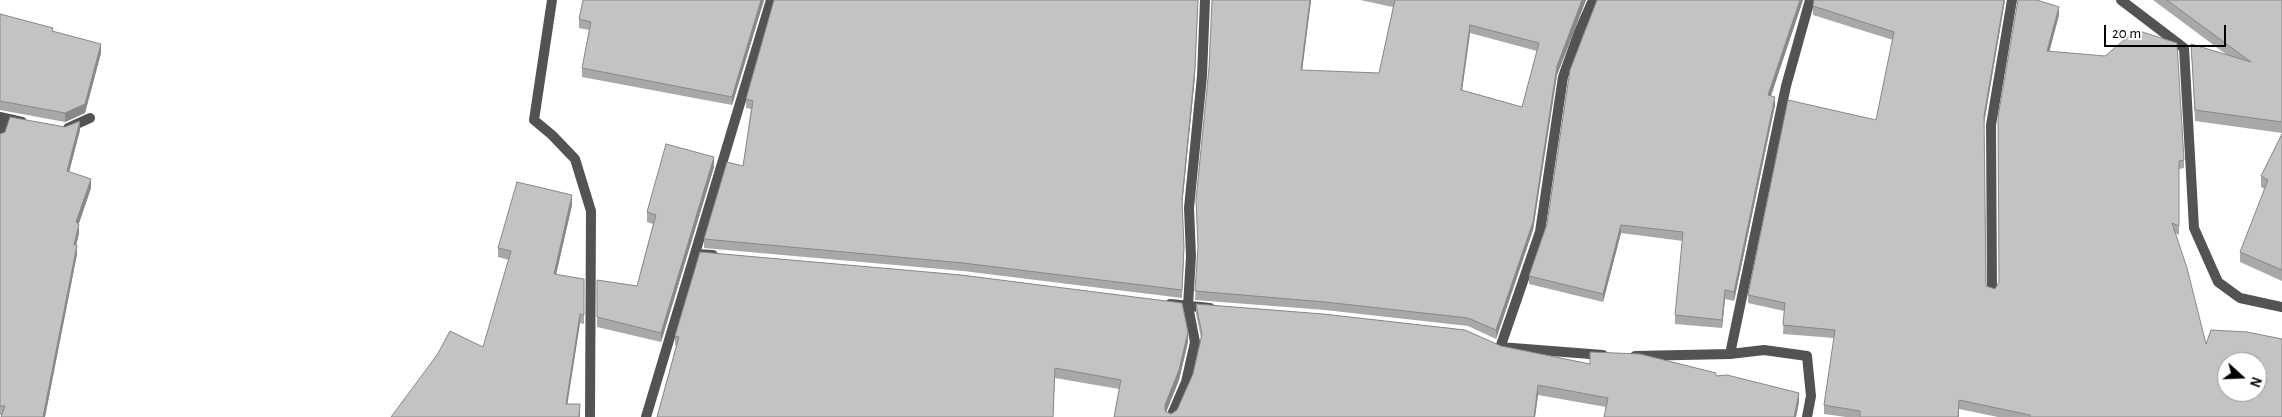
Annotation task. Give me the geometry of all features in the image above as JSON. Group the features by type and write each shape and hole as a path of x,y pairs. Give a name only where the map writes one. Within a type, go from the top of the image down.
{"street":[{"path":"552,0 534,120 552,135 574,159 591,211 590,417"},
{"path":"646,417 771,0"},
{"path":"1171,417 1186,382 1195,342 1188,306 1191,256 1189,208 1202,76 1205,0"},
{"path":"1593,0 1563,77 1540,232 1496,346 1618,356 1730,354 1764,350 1807,356 1811,396 1806,417"},
{"path":"1730,354 1786,86 1810,0"},
{"path":"1992,291 1991,125 2012,0"},
{"path":"2121,0 2184,48 2194,228 2218,282 2240,298 2282,307"},
{"path":"0,136 3,117 32,124"},
{"path":"58,128 66,129 90,118"},
{"path":"696,254 725,256"},
{"path":"1158,302 1224,309"}],"building":[{"path":"583,0 761,0 732,97 582,68 591,22 579,19"},
{"path":"774,0 1198,0 1195,67 1182,199 1184,247 1182,290 963,263 704,239 727,162 743,166 753,101 746,99"},
{"path":"1212,0 1310,0 1301,70 1379,73 1395,0 1582,0 1557,66 1533,222 1496,330 1468,318 1325,302 1195,291 1198,247 1196,200 1209,68","holes":["1470,25 1539,43 1522,107 1461,90"]},
{"path":"1597,0 1800,0 1768,95 1775,97 1734,292 1725,290 1722,320 1675,315 1683,232 1621,225 1603,294 1529,276 1547,224 1570,70"},
{"path":"1814,0 2004,0 1984,116 1986,286 1995,289 1999,282 1998,117 2018,0 2037,0 2059,7 2047,51 2105,56 2136,30 2177,43 2184,160 2179,161 2179,226 2172,223 2187,268 2206,344 2211,330 2247,332 2282,339 2282,417 2030,417 2030,415 1959,400 1958,417 1860,417 1860,411 1824,405 1835,330 1783,325 1785,303 1748,295 1788,100 1876,120 1894,32 1813,6"},
{"path":"2167,0 2282,0 2282,122 2195,110 2191,44 2251,62"},
{"path":"0,14 53,28 52,31 101,44 85,104 65,113 0,101"},
{"path":"10,117 65,127 80,121 67,171 91,179 76,222 79,224 74,245 77,245 43,417 1,417 5,406 0,406 0,134 5,132"},
{"path":"2282,134 2282,270 2240,252 2268,180 2261,176"},
{"path":"666,144 714,157 661,333 597,317 597,280 637,286 656,215 647,212"},
{"path":"517,182 572,195 554,274 584,279 584,315 580,314 566,404 580,404 579,417 391,417 437,355 450,331 483,347 511,251 498,248"},
{"path":"700,252 961,275 1182,303 1188,332 1179,370 1165,405 1165,411 1171,414 1177,410 1193,374 1202,334 1196,304 1323,314 1465,330 1501,346 1590,364 1590,352 1640,354 1716,373 1716,376 1727,375 1799,393 1794,417 1604,417 1608,398 1538,385 1534,417 1114,417 1121,380 1055,368 1053,417 657,417 679,337 675,336"}]}
